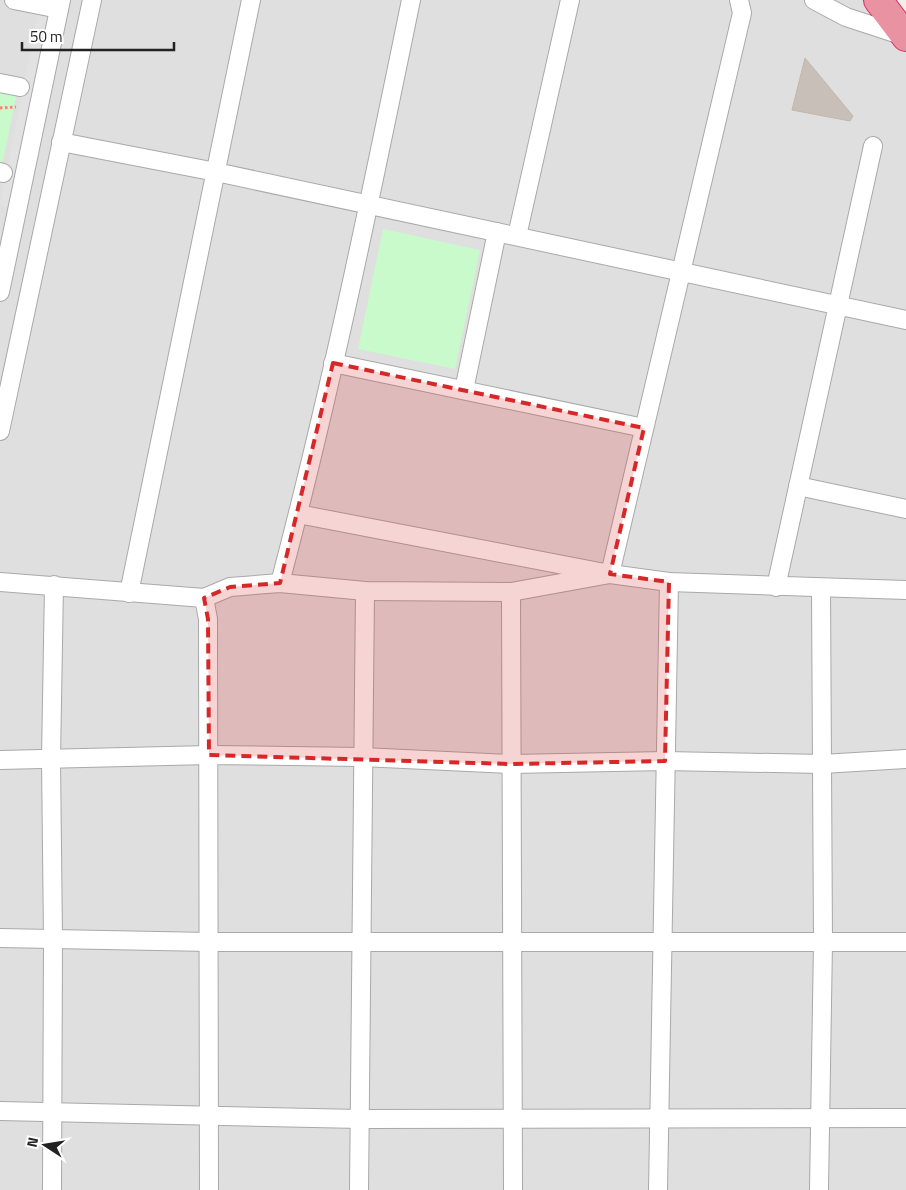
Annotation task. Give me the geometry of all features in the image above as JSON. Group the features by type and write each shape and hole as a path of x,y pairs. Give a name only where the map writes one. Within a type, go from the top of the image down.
{"highway":[{"path":"878,0 906,37"}],"street":[{"path":"0,292 3,259 60,5 14,0"},
{"path":"0,431 92,0"},
{"path":"129,593 251,0"},
{"path":"280,583 298,514 369,204 411,0"},
{"path":"517,236 570,0"},
{"path":"610,574 742,13 739,0"},
{"path":"814,0 846,17 906,37"},
{"path":"0,82 20,87"},
{"path":"61,142 369,204 906,320"},
{"path":"776,587 873,146"},
{"path":"464,390 497,232"},
{"path":"333,362 644,428"},
{"path":"798,486 906,509"},
{"path":"298,514 610,574 669,582 821,589 906,590"},
{"path":"0,582 204,598 230,587 280,583 365,591 511,592 610,574"},
{"path":"658,1190 669,582"},
{"path":"52,1190 54,939 51,759 54,585"},
{"path":"819,1190 823,942 821,589"},
{"path":"360,1190 362,757 365,591"},
{"path":"511,592 513,1190"},
{"path":"204,598 208,619 210,942 207,1115 209,1190"},
{"path":"0,760 209,755 362,757 511,764 665,761 822,764 906,759"},
{"path":"0,938 210,942 906,942"},
{"path":"0,1111 360,1119 906,1118"}],"path":[{"path":"0,108 16,107"}],"highlighted area":[{"path":"333,363 644,428 610,574 669,582 665,761 511,764 209,755 208,619 204,598 230,587 280,583"}],"shaded area":[{"path":"0,0 878,0 906,37 906,1190 0,1190"},
{"path":"39,10 53,13 12,207 0,205"}],"green space":[{"path":"0,88 17,92 2,165 0,165"},
{"path":"383,229 480,250 455,369 358,349"}],"building":[{"path":"805,58 853,116 850,121 792,110"}]}
